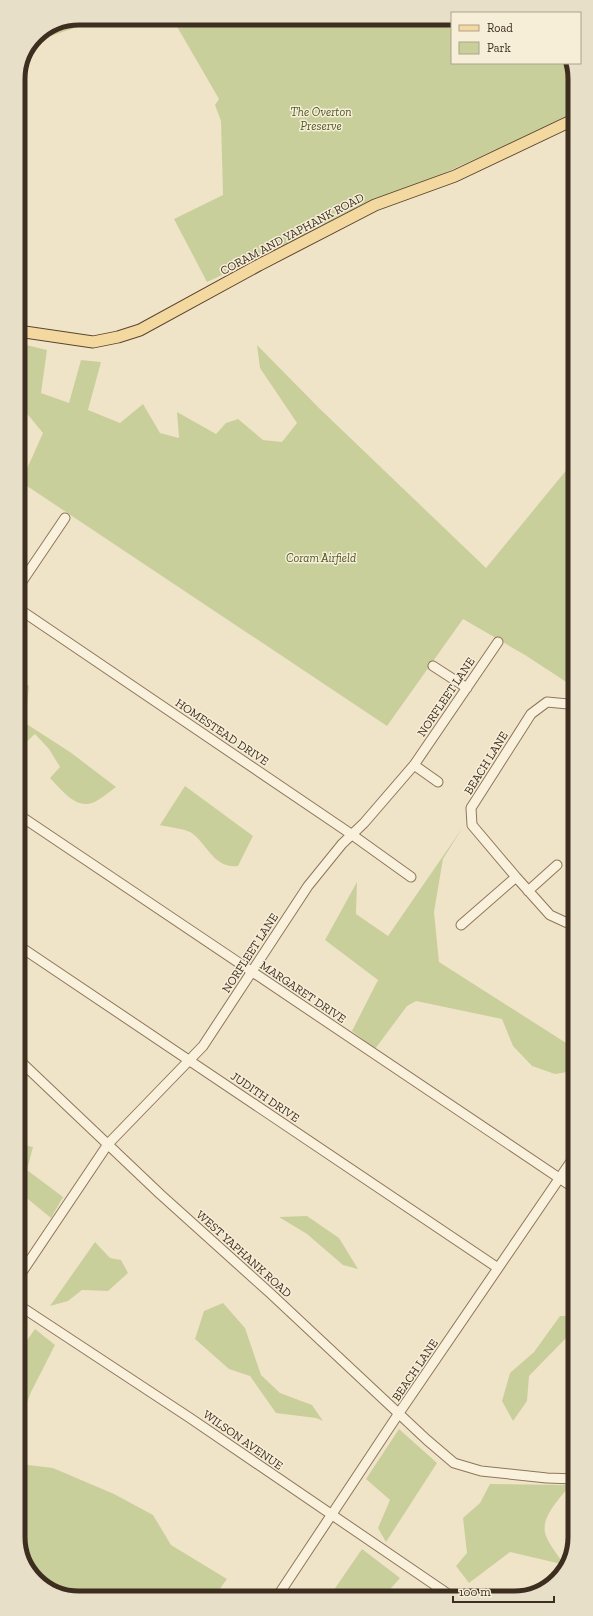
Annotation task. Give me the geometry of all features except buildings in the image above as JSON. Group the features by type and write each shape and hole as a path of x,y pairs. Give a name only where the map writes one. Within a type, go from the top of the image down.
{"main road":[{"name":"CORAM AND YAPHANK ROAD","path":"25,332 93,342 118,337 140,330 259,264 363,211 455,176 568,122"}],"street":[{"path":"25,577 65,518"},
{"name":"HOMESTEAD DRIVE","path":"25,613 351,834 411,877"},
{"name":"NORFLEET LANE","path":"25,1268 108,1144 203,1046 308,886 351,834 364,823 414,765 498,642"},
{"path":"433,666 466,688"},
{"name":"BEACH LANE","path":"568,704 547,702 531,714 471,808 472,825 550,915 568,923"},
{"path":"414,765 438,782"},
{"name":"MARGARET DRIVE","path":"25,819 491,1131 568,1184"},
{"path":"528,891 557,865"},
{"path":"461,925 516,877"},
{"name":"JUDITH DRIVE","path":"25,950 498,1268"},
{"name":"WEST YAPHANK ROAD","path":"25,1065 160,1194 270,1293 427,1440 454,1463 481,1471 568,1479"},
{"name":"BEACH LANE","path":"281,1591 399,1413 568,1166"},
{"name":"WILSON AVENUE","path":"25,1309 190,1418 444,1591"}],"green space":[{"path":"72,25 83,25 42,39 52,32 62,28"},
{"name":"The Overton Preserve","path":"176,25 451,25 451,64 566,64 568,72 568,116 207,282 174,219 223,195 221,121 215,105 219,99"},
{"name":"Coram Airfield","path":"25,345 47,350 41,393 69,403 81,360 101,362 88,410 120,423 143,404 160,433 179,438 177,412 216,434 226,423 238,419 263,440 282,442 297,423 260,368 257,345 319,408 486,568 568,468 568,683 525,655 463,619 387,726 25,485 25,473 43,433 25,411"},
{"path":"25,682 29,686 25,723"},
{"path":"25,723 70,752 116,787 92,803 80,803 74,800 63,792 50,778 60,767 49,749 35,734 25,743"},
{"path":"185,786 253,836 238,866 223,864 212,856 190,832 160,825"},
{"path":"463,827 443,859 434,912 439,962 568,1044 568,1072 555,1074 532,1066 513,1046 502,1019 416,1001 407,1006 375,1049 352,1031 378,980 325,940 357,882 356,914 388,936"},
{"path":"25,1145 33,1147 27,1170 63,1197 51,1218 25,1197"},
{"path":"307,1216 339,1238 358,1269 343,1265 307,1234 279,1217"},
{"path":"95,1242 110,1258 121,1260 128,1273 108,1291 82,1290 68,1301 50,1306"},
{"path":"223,1303 245,1328 261,1375 280,1393 312,1405 323,1421 316,1418 276,1413 250,1376 229,1369 195,1339 204,1311"},
{"path":"560,1316 568,1316 566,1338 529,1376 527,1401 513,1421 502,1401 510,1373 534,1352"},
{"path":"35,1329 55,1345 31,1392 25,1408 25,1343"},
{"path":"399,1429 437,1463 386,1542 378,1528 390,1500 366,1479"},
{"path":"25,1465 53,1468 114,1494 153,1515 171,1545 227,1579 218,1591 76,1591 52,1584 38,1573 32,1564 25,1544"},
{"path":"490,1484 568,1485 568,1488 556,1503 545,1522 546,1536 562,1562 561,1563 510,1552 469,1583 456,1566 467,1553 463,1518 480,1503"},
{"path":"362,1549 400,1578 388,1591 333,1591"}]}
